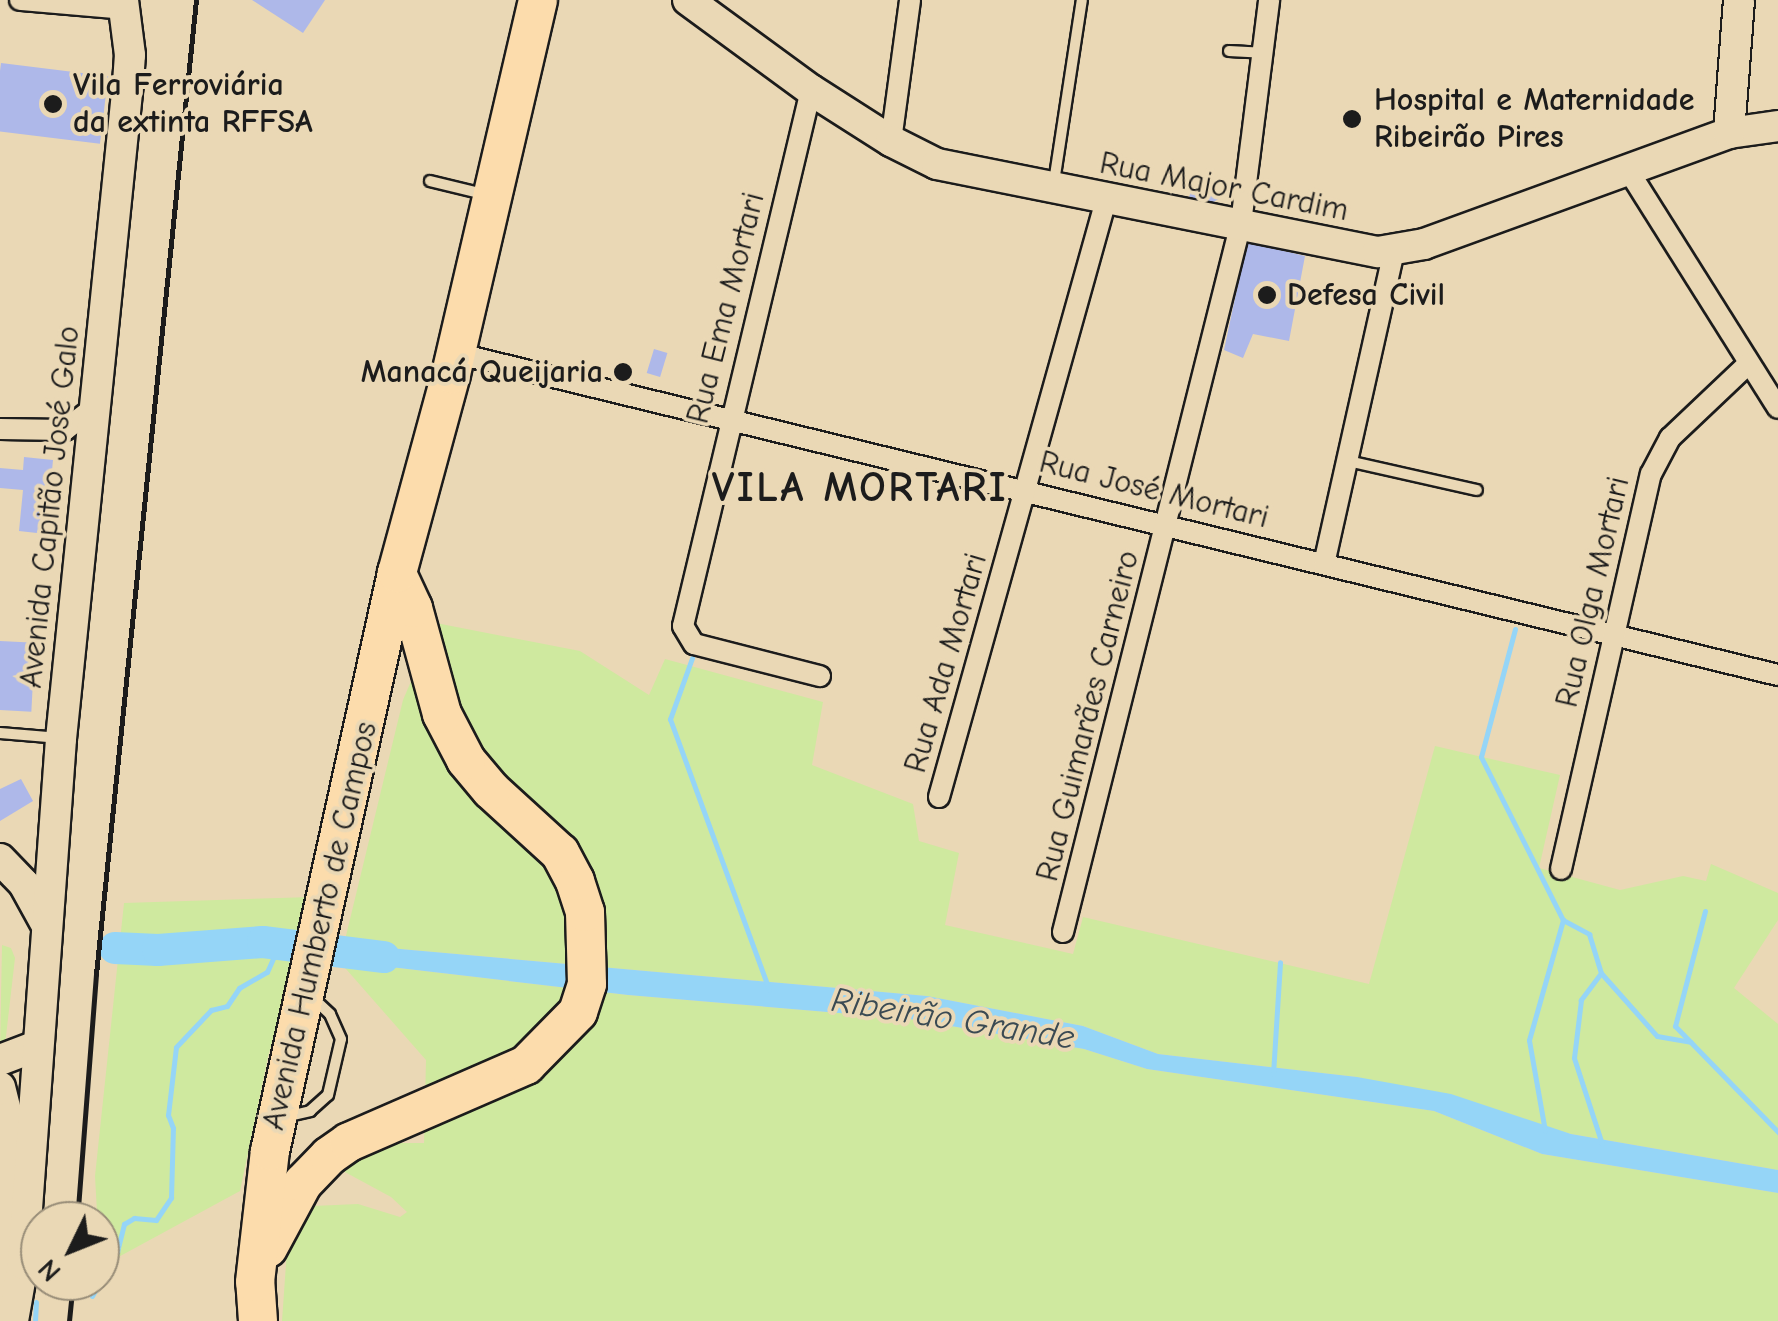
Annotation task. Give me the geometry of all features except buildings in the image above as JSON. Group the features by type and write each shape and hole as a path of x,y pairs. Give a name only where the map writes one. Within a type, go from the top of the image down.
{"highway":[{"name":"Avenida Humberto de Campos","path":"258,1321 255,1282 278,1122 398,572 494,196 538,0"},
{"name":"Avenida Humberto de Campos","path":"255,1282 276,1226 304,1183 329,1156 349,1142 510,1074 544,1051 578,1012 586,984 585,912 560,853 491,790 466,760 442,714 413,608 398,572"},
{"path":"278,1122 309,1149 329,1156"}],"main road":[{"name":"Rua Major Cardim","path":"688,0 811,90 892,142 937,164 1366,250 1394,252 1730,133 1778,126"},
{"path":"1730,133 1739,0"},
{"name":"Avenida Capitão José Galo","path":"13,1321 23,1264 60,738 128,83 124,5"},
{"path":"0,859 24,884 46,924"},
{"path":"0,1060 37,1046"},
{"path":"0,1088 8,1118 3,1321"}],"street":[{"path":"20,0 124,5"},
{"path":"892,142 910,0"},
{"name":"Rua Guimarães Carneiro","path":"1064,932 1241,223 1269,0"},
{"name":"Rua Ema Mortari","path":"811,90 729,419 684,633 694,644 820,676"},
{"path":"1628,170 1778,408"},
{"name":"Rua Ada Mortari","path":"939,797 1106,200"},
{"path":"1324,564 1394,252"},
{"name":"Rua José Mortari","path":"455,354 1027,489 1778,675"},
{"name":"Rua Olga Mortari","path":"1560,869 1612,634 1660,452 1748,364"},
{"path":"0,430 66,430 96,406"}],"lane":[{"path":"1053,188 1082,0"},
{"path":"1229,52 1262,54"},
{"path":"430,181 494,196"},
{"path":"1347,461 1476,490"},
{"path":"0,733 60,738"}],"green space":[{"path":"436,623 580,651 649,695 665,659 823,702 812,765 913,804 919,841 959,853 945,925 1073,954 1083,917 1369,984 1435,746 1560,775 1539,868 1620,890 1683,876 1706,881 1711,864 1778,893 1778,920 1734,988 1778,1024 1778,1170 1571,1134 1357,1077 1158,1054 1083,1026 927,996 344,944 403,700"},
{"path":"312,897 268,1057 240,1191 120,1256 120,1201 96,1201 95,1176 124,903"},
{"path":"2,945 11,948 15,958 5,1045 0,1053"},
{"path":"339,961 628,995 910,1019 1084,1049 1147,1069 1434,1111 1542,1154 1778,1193 1778,1321 282,1321 290,1207 358,1204 400,1217 407,1212 391,1197 343,1171 345,1159 401,1143 424,1143 426,1060"}],"water":[{"path":"344,944 927,996 1083,1026 1158,1054 1357,1077 1451,1094 1571,1134 1778,1170 1778,1193 1542,1154 1434,1111 1147,1069 1084,1049 910,1019 628,995 339,961"}],"waterway":[{"path":"1515,629 1481,757 1563,920 1589,934 1601,973 1657,1036 1690,1042"},
{"path":"692,658 670,719 769,989"},
{"path":"1705,911 1675,1026 1778,1132"},
{"path":"1545,1131 1529,1040 1563,920"},
{"name":"Ribeirão Grande","path":"115,948 158,950 263,942 384,957"},
{"path":"120,1240 124,1224 134,1218 156,1220 171,1198 173,1128 168,1115 176,1047 211,1010 227,1006 239,988 267,972 276,952 288,945"},
{"path":"1273,1074 1280,962"},
{"path":"1601,973 1581,1000 1574,1058 1602,1144"},
{"path":"35,1321 36,1302"}],"railway":[{"path":"79,1201 96,974 196,0"},
{"path":"69,1321 71,1301"}],"place":[{"name":"Vila Ferroviária da extinta RFFSA","path":"53,104"},
{"name":"Hospital e Maternidade Ribeirão Pires","path":"1352,119"},
{"name":"Defesa Civil","path":"1267,295"},
{"name":"Manacá Queijaria","path":"623,372"}],"district":[{"name":"VILA MORTARI","path":"860,488"}]}
